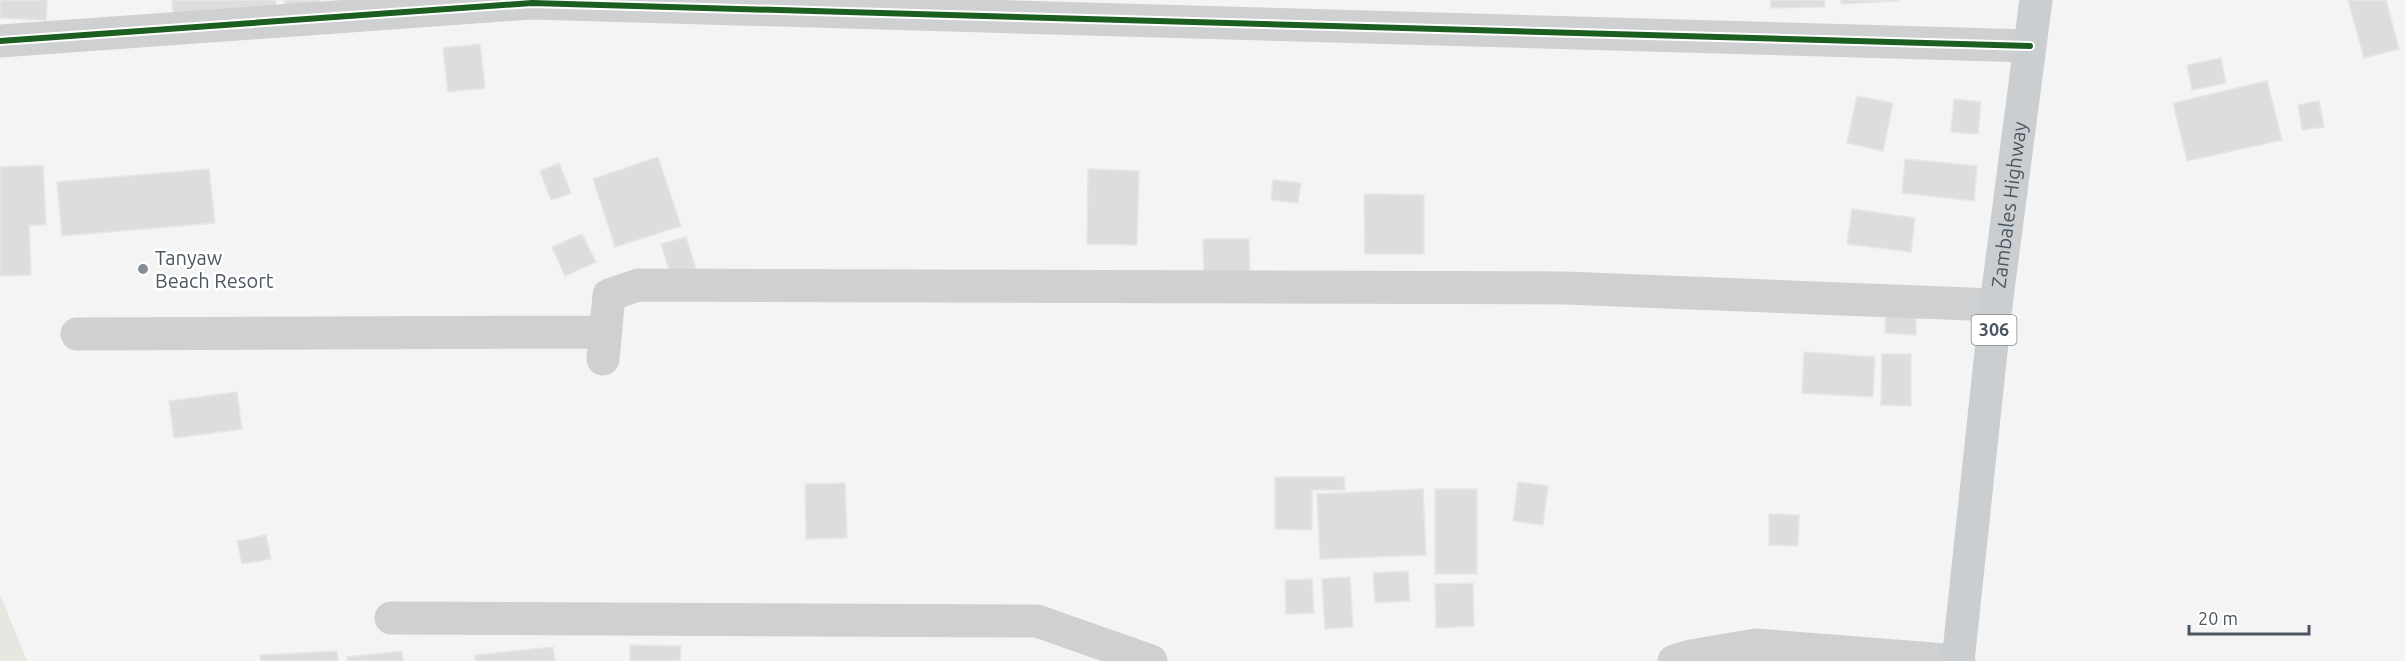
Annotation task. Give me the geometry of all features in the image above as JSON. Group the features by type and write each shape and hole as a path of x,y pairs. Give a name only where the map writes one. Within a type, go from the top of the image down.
{"main road":[{"name":"Zambales Highway","path":"1958,661 1996,305 2036,0"}],"street":[{"path":"0,41 532,3 2030,46"},
{"path":"77,333 604,346 609,295 638,285 1565,288 1996,305"},
{"path":"391,618 1037,621 1152,661"},
{"path":"1674,661 1756,645 1958,661"}],"sand":[{"path":"0,594 27,661 0,661"}],"building":[{"path":"0,0 47,0 46,20 0,18"},
{"path":"172,0 276,0 276,11 173,14"},
{"path":"285,0 319,0 319,12 284,11"},
{"path":"1770,0 1824,0 1825,7 1771,8"},
{"path":"1841,0 1898,0 1898,1 1841,4"},
{"path":"2348,0 2386,0 2399,49 2364,58"},
{"path":"480,44 485,88 448,92 443,48"},
{"path":"2221,58 2226,83 2192,90 2187,65"},
{"path":"2267,81 2282,140 2187,161 2173,103"},
{"path":"1857,96 1893,103 1883,151 1847,143"},
{"path":"1954,99 1981,102 1978,134 1951,132"},
{"path":"2319,101 2324,127 2302,130 2298,105"},
{"path":"658,157 681,226 615,247 593,179"},
{"path":"1905,159 1977,166 1974,201 1902,193"},
{"path":"559,163 571,193 551,200 540,171"},
{"path":"43,165 46,225 29,225 31,275 0,276 0,167"},
{"path":"209,169 215,223 62,236 57,182"},
{"path":"1088,169 1139,171 1137,245 1087,244"},
{"path":"1273,180 1301,183 1298,203 1271,200"},
{"path":"1364,194 1424,195 1424,254 1365,254"},
{"path":"1852,209 1915,218 1911,252 1847,244"},
{"path":"582,234 596,262 565,276 552,247"},
{"path":"686,237 698,275 673,283 661,244"},
{"path":"1203,239 1249,239 1250,278 1204,278"},
{"path":"1886,308 1916,309 1916,335 1885,333"},
{"path":"1804,352 1875,357 1873,397 1802,393"},
{"path":"1882,354 1911,354 1911,406 1881,405"},
{"path":"237,392 242,429 174,438 169,401"},
{"path":"1275,477 1344,477 1345,490 1312,490 1312,530 1275,529"},
{"path":"1518,482 1548,486 1543,525 1513,521"},
{"path":"845,483 847,538 806,539 805,484"},
{"path":"1423,489 1426,555 1320,559 1317,494"},
{"path":"1435,489 1477,489 1477,574 1435,574"},
{"path":"1769,514 1799,515 1798,546 1769,545"},
{"path":"266,535 271,559 242,564 237,541"},
{"path":"1408,571 1410,601 1375,603 1373,573"},
{"path":"1350,577 1353,627 1325,629 1322,579"},
{"path":"1312,579 1314,613 1286,614 1285,580"},
{"path":"1473,583 1474,626 1436,628 1435,584"},
{"path":"630,645 681,646 680,661 630,661"},
{"path":"553,647 555,661 475,661 475,655"},
{"path":"337,651 338,661 261,661 260,655"},
{"path":"402,651 403,661 348,661 347,657"}],"cycle path":[{"path":"0,41 532,3 2030,46"}],"place":[{"name":"Tanyaw Beach Resort","path":"143,269"}]}
